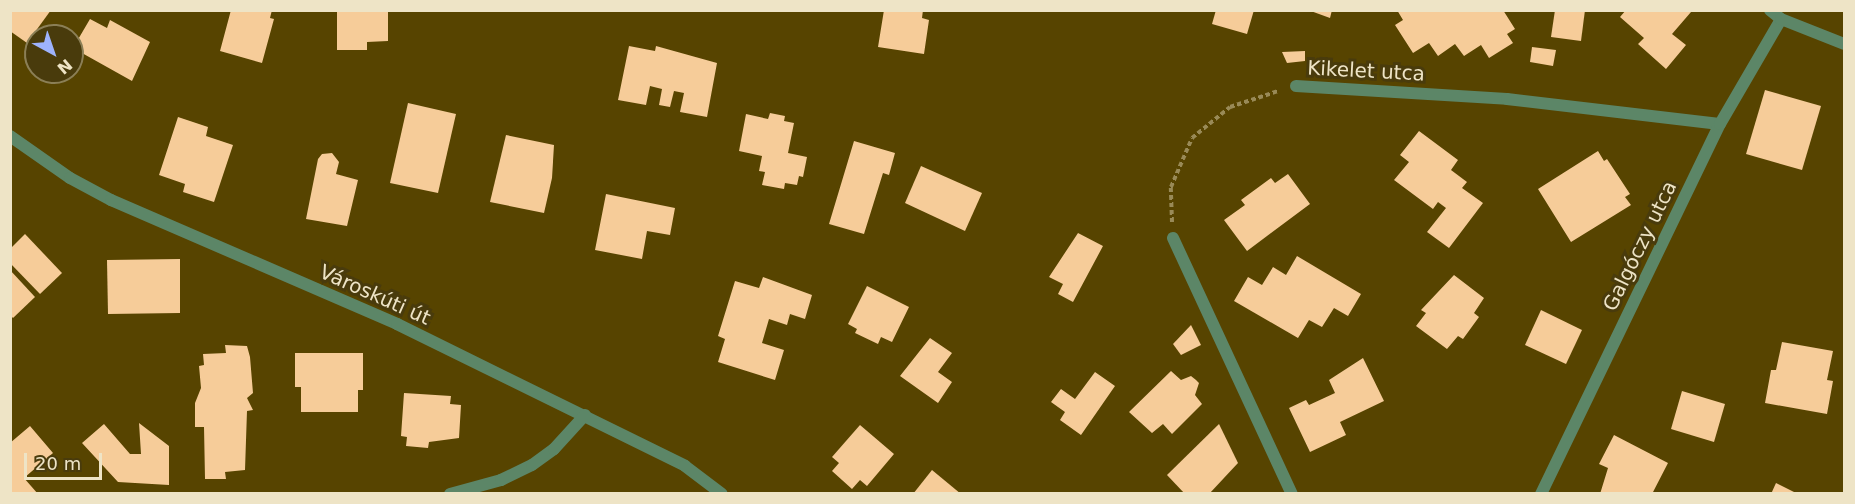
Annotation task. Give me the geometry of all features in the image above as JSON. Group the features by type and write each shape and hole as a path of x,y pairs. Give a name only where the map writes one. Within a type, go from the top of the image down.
{"street":[{"path":"1770,10 1781,20 1845,44"},
{"name":"Galgóczy utca","path":"1541,494 1720,124 1781,20"},
{"name":"Kikelet utca","path":"1296,86 1507,99 1720,124"},
{"name":"Városkúti út","path":"10,136 70,178 162,225 396,324 685,466 722,494"},
{"path":"1173,238 1292,494"},
{"path":"450,494 501,480 532,465 554,449 585,415"}],"path":[{"name":"Kikelet utca","path":"1173,238 1172,187 1192,138 1230,107 1296,86"}],"building":[{"path":"10,10 51,10 41,24 24,24 24,41 10,31"},
{"path":"231,10 272,10 270,18 274,19 262,63 220,51"},
{"path":"337,10 388,10 388,41 367,42 367,50 337,50"},
{"path":"884,10 923,10 922,18 929,20 924,54 878,47"},
{"path":"1216,10 1254,10 1247,34 1212,24"},
{"path":"1308,10 1332,10 1330,18"},
{"path":"1397,10 1503,10 1515,29 1507,34 1513,43 1489,58 1481,45 1464,56 1455,44 1438,56 1429,43 1413,53 1395,25 1403,20"},
{"path":"1555,10 1585,10 1581,41 1551,37"},
{"path":"1626,10 1691,12 1672,34 1686,45 1666,69 1638,44 1644,38 1620,17"},
{"path":"90,19 107,28 110,20 150,42 132,81 84,54 84,29"},
{"path":"629,46 655,51 656,46 717,63 707,117 680,112 684,93 674,91 670,107 659,105 662,89 650,86 646,105 618,100"},
{"path":"1532,47 1556,50 1553,66 1530,62"},
{"path":"1305,51 1305,61 1287,63 1282,52"},
{"path":"1765,90 1821,106 1802,170 1746,154"},
{"path":"408,103 456,114 438,193 390,183"},
{"path":"770,113 785,116 784,121 794,123 788,153 807,157 803,177 799,176 797,185 785,183 784,189 762,185 765,172 759,171 762,156 739,151 746,114 768,119"},
{"path":"178,117 208,127 206,136 233,145 214,202 183,192 185,184 159,175"},
{"path":"1419,131 1458,160 1451,170 1467,182 1462,188 1483,203 1449,248 1427,232 1446,208 1438,202 1433,209 1394,180 1409,162 1400,155"},
{"path":"506,135 554,145 552,178 544,213 490,202"},
{"path":"854,141 895,153 889,175 883,173 864,234 829,224"},
{"path":"1598,151 1604,161 1607,159 1630,194 1625,197 1631,205 1571,242 1538,189"},
{"path":"332,153 339,162 336,174 358,180 347,226 306,219 318,159 322,154"},
{"path":"921,166 982,193 965,231 905,203"},
{"path":"1288,174 1310,204 1247,251 1224,220 1245,205 1241,200 1271,178 1275,183"},
{"path":"606,194 675,208 670,235 647,231 642,259 595,250"},
{"path":"1078,233 1103,246 1073,302 1058,294 1063,284 1049,277"},
{"path":"25,234 62,273 40,294 10,263 10,249"},
{"path":"1297,256 1361,294 1348,316 1334,308 1322,327 1309,320 1298,338 1234,301 1248,277 1262,285 1273,267 1286,275"},
{"path":"180,259 180,313 108,314 107,260"},
{"path":"10,270 35,297 13,318 10,315"},
{"path":"1454,275 1484,298 1474,313 1479,317 1463,339 1458,336 1447,349 1416,326 1426,313 1421,310"},
{"path":"763,277 812,295 805,319 790,314 787,325 769,319 762,343 784,350 775,380 718,362 725,339 718,336 735,281 759,288"},
{"path":"867,286 909,307 892,342 881,337 878,344 855,333 857,329 848,324"},
{"path":"1541,310 1582,330 1566,364 1525,345"},
{"path":"1191,325 1201,345 1181,355 1173,344"},
{"path":"930,338 952,353 938,372 952,382 938,403 900,376"},
{"path":"1782,342 1833,351 1827,380 1833,381 1827,414 1765,403 1771,370 1776,370"},
{"path":"225,345 247,346 250,357 253,393 247,398 253,410 247,411 245,470 225,472 226,479 205,479 204,427 195,427 195,403 201,388 199,366 204,365 203,354 226,353"},
{"path":"295,353 363,353 363,390 358,390 358,412 301,412 301,387 295,387"},
{"path":"1363,358 1384,401 1340,422 1346,435 1310,452 1289,408 1306,400 1309,405 1335,393 1329,380"},
{"path":"1171,371 1181,380 1191,376 1199,383 1195,395 1202,404 1172,434 1163,424 1152,433 1129,412"},
{"path":"1095,372 1115,386 1081,435 1060,420 1065,412 1051,402 1061,389 1075,399"},
{"path":"1682,391 1725,404 1714,442 1671,429"},
{"path":"404,393 451,396 450,404 461,405 459,438 429,442 428,448 406,446 407,437 401,436"},
{"path":"139,423 169,446 169,485 118,482 82,443 104,424 130,454 141,454"},
{"path":"1219,424 1238,463 1209,494 1185,494 1167,475"},
{"path":"860,425 894,454 867,486 860,480 852,489 832,471 839,463 832,457"},
{"path":"30,426 53,453 24,478 38,494 10,494 10,443"},
{"path":"1614,435 1668,463 1652,494 1600,494 1608,468 1599,464"},
{"path":"932,470 961,494 913,494"},
{"path":"1776,483 1798,494 1771,494"}]}
